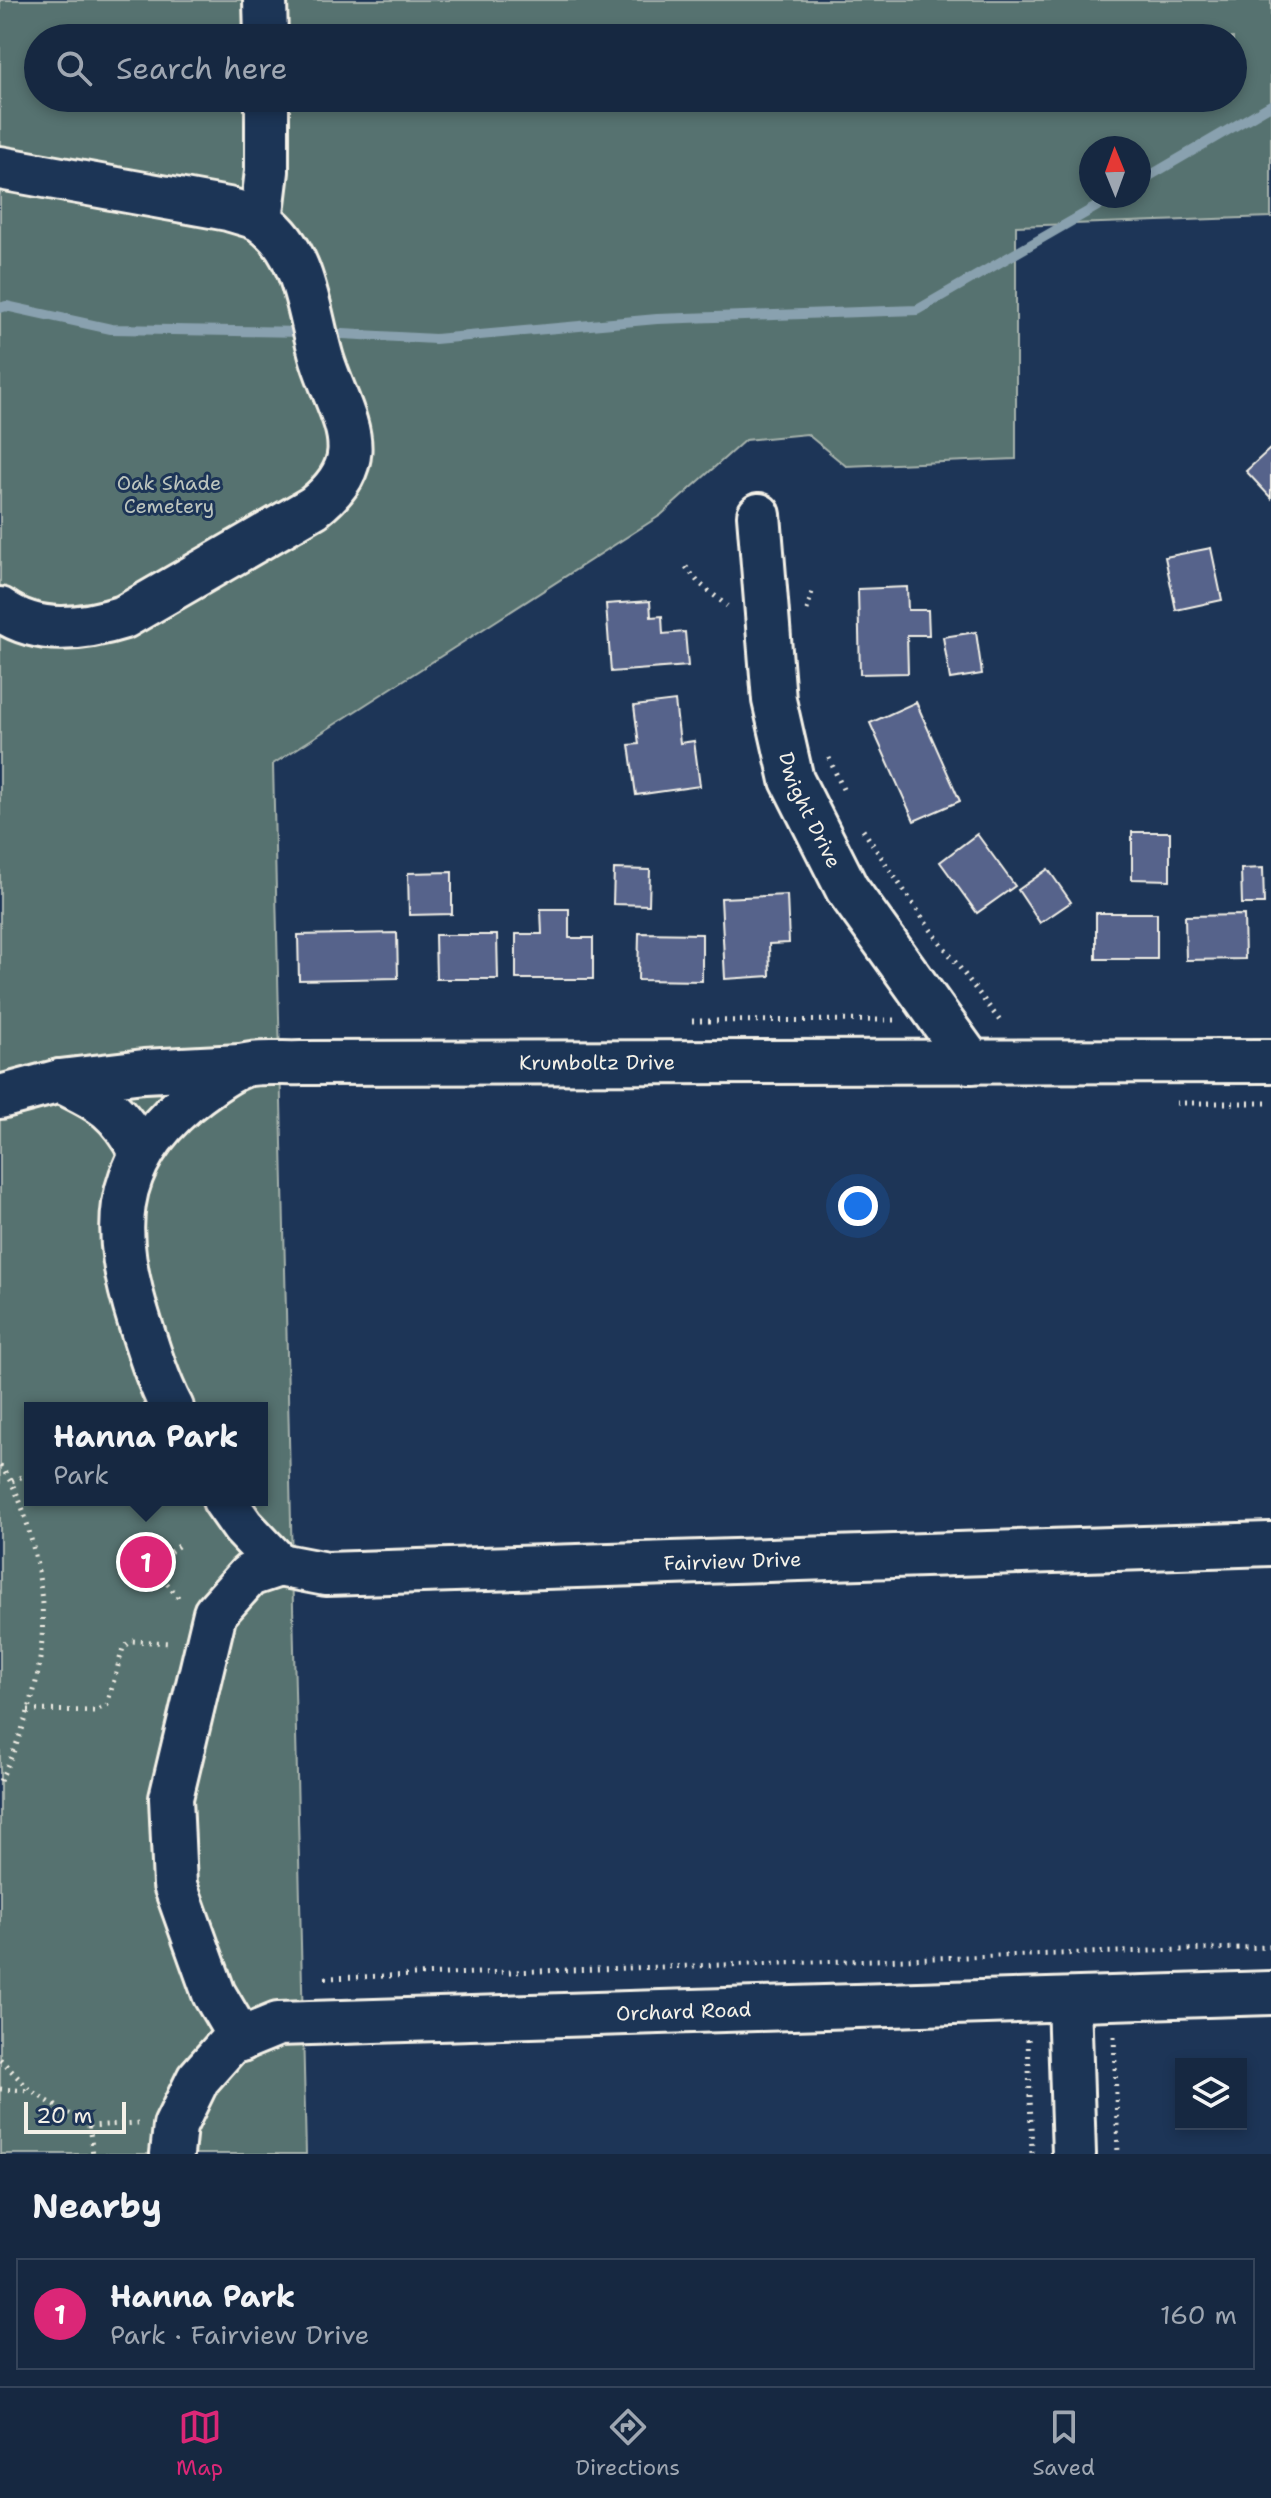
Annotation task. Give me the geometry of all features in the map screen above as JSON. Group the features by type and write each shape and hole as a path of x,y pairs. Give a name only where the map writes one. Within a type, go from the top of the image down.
{"street":[{"path":"265,0 266,24"},
{"path":"261,220 267,171 267,112"},
{"path":"0,168 228,209 261,220 287,246 307,292 323,360 347,425 349,445 346,470 333,492 314,507 124,617 96,626 66,629 33,626 0,609"},
{"name":"Dwight Drive","path":"759,515 774,700 792,780 847,889 971,1062"},
{"name":"Krumboltz Drive","path":"169,1402 159,1383 123,1263 121,1237 130,1175 141,1152 165,1121 194,1096 242,1066 318,1063 1271,1061"},
{"path":"0,1097 60,1081 144,1071 242,1066"},
{"path":"60,1081 99,1100 126,1124 141,1152"},
{"path":"228,1506 243,1527 279,1565 249,1575 215,1613 171,1798 175,1885 214,1994 241,2040"},
{"name":"Fairview Drive","path":"279,1565 326,1574 1271,1544"},
{"name":"Orchard Road","path":"173,2142 198,2079 229,2044 278,2024 1271,1993"},
{"path":"1069,2000 1074,2154"}],"path":[{"path":"808,621 807,607 813,588"},
{"path":"825,745 845,793"},
{"path":"862,828 928,926 1000,1021"},
{"path":"0,1466 12,1481 28,1526 42,1589 45,1630 37,1682 16,1748 0,1781"},
{"path":"12,1481 24,1476"},
{"path":"178,1546 152,1565 189,1608"},
{"path":"28,1710 94,1711 107,1705 123,1648 131,1641 183,1644"},
{"path":"325,1978 1271,1947"},
{"path":"1114,2036 1118,2154"},
{"path":"1028,2039 1032,2154"},
{"path":"0,2059 31,2091 89,2126 137,2123 173,2142"},
{"path":"0,2089 31,2091"},
{"path":"89,2126 93,2154"}],"green space":[{"name":"Oak Shade Cemetery","path":"0,0 1271,0 1271,217 1016,226 1016,459 846,466 807,434 745,440 661,515 273,764 306,2154 0,2154"}],"building":[{"path":"1271,448 1271,498 1246,471"},
{"path":"1211,548 1222,600 1176,610 1165,557"},
{"path":"907,587 908,610 928,610 929,635 907,635 908,673 860,674 858,589"},
{"path":"650,601 651,617 662,616 663,634 685,632 688,666 611,672 606,604"},
{"path":"976,632 982,674 950,679 943,637"},
{"path":"675,701 680,743 694,741 700,786 636,795 629,745 639,744 634,706"},
{"path":"916,702 960,801 914,821 870,723"},
{"path":"1132,832 1170,832 1170,880 1132,879"},
{"path":"977,834 1015,886 977,913 940,862"},
{"path":"1263,868 1264,904 1242,904 1241,869"},
{"path":"614,869 650,870 649,905 613,904"},
{"path":"1048,869 1071,902 1040,923 1018,890"},
{"path":"452,872 452,914 409,915 408,873"},
{"path":"787,895 789,943 769,944 770,976 725,979 721,898"},
{"path":"541,909 569,909 569,938 593,938 593,979 516,979 516,934 542,934"},
{"path":"1096,913 1157,913 1157,959 1096,959"},
{"path":"1244,915 1245,959 1186,960 1185,916"},
{"path":"397,933 398,978 299,980 298,935"},
{"path":"639,933 702,934 702,981 638,980"},
{"path":"435,935 497,935 498,979 436,979"}],"waterway":[{"path":"1151,175 1271,105"},
{"path":"324,333 435,339 657,319 917,310 1094,208"},
{"path":"0,308 6,306 111,329 305,332"}],"place":[{"name":"Hanna Park","path":"146,1562"}]}
